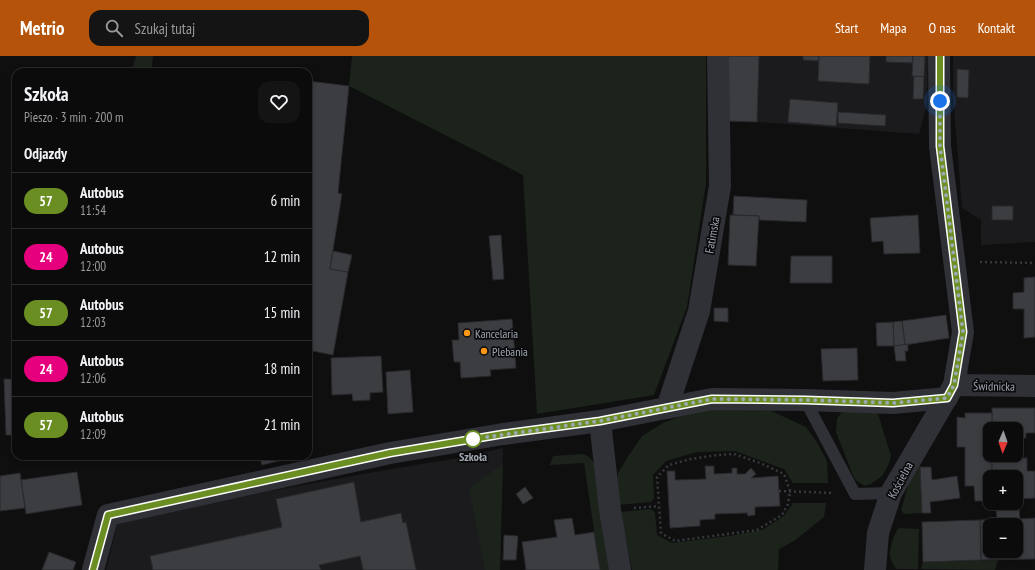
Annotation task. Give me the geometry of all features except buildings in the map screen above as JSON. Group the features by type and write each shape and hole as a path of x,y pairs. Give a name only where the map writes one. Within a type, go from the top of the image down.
{"street":[{"name":"Fatimska","path":"667,408 699,311 720,186 718,56"},
{"name":"Kościelna","path":"875,570 878,533 891,493 950,392 963,332 940,146 940,56"},
{"name":"Świdnicka","path":"950,392 1035,386"},
{"path":"93,570 108,515 390,453 503,434 600,421 712,399 893,403 950,392"},
{"path":"600,421 610,510 620,570"}],"lane":[{"path":"805,400 855,494 891,493"}],"path":[{"path":"955,263 1035,263"},
{"path":"734,454 760,463 784,474 790,491 788,504 782,515 757,530 675,541 661,533 657,477 669,465 691,458 734,454"},
{"path":"779,491 855,494"}],"shaded area":[{"path":"136,56 153,56 152,68 132,68"},
{"path":"352,56 706,56 706,183 687,307 654,395 537,414 523,175 349,86"},
{"path":"728,56 928,56 927,104 919,134 726,121"},
{"path":"953,56 1035,56 1035,242 981,245 981,220 962,208 953,95"},
{"path":"860,405 878,414 891,456 888,466 882,476 871,484 865,486 854,478 836,432 837,419 846,406"},
{"path":"715,407 767,409 806,427 818,444 827,461 828,483 793,483 784,469 735,451 697,452 666,461 653,475 654,498 651,502 618,505 616,492 618,473 642,436 663,423 693,411"},
{"path":"503,448 500,570 106,570 118,522 270,491 465,457"},
{"path":"582,454 590,458 595,465 609,570 600,570 584,463 550,465 553,456"},
{"path":"920,463 922,513 904,514 901,510 911,475"},
{"path":"503,464 500,570 485,570 469,488"},
{"path":"793,503 826,503 824,517 794,541 779,549 778,570 632,570 620,512 650,509 655,512 657,535 672,543 729,536 762,530 784,516"},
{"path":"899,528 919,529 918,569 897,569 892,562 890,556 891,548 894,537"},
{"path":"998,560 995,570 921,569 923,562"}],"bus line":[{"name":"57","path":"93,570 108,515 390,453 503,434 600,421 712,399 893,403 947,398 954,385 963,332 940,146 940,56"}],"place":[{"name":"Kancelaria","path":"467,333"},
{"name":"Plebania","path":"484,351"},
{"name":"Szkoła","path":"473,439"}],"route":[{"path":"473,439 600,421 712,399 893,403 947,398 954,385 963,332 940,146 940,101"}]}
